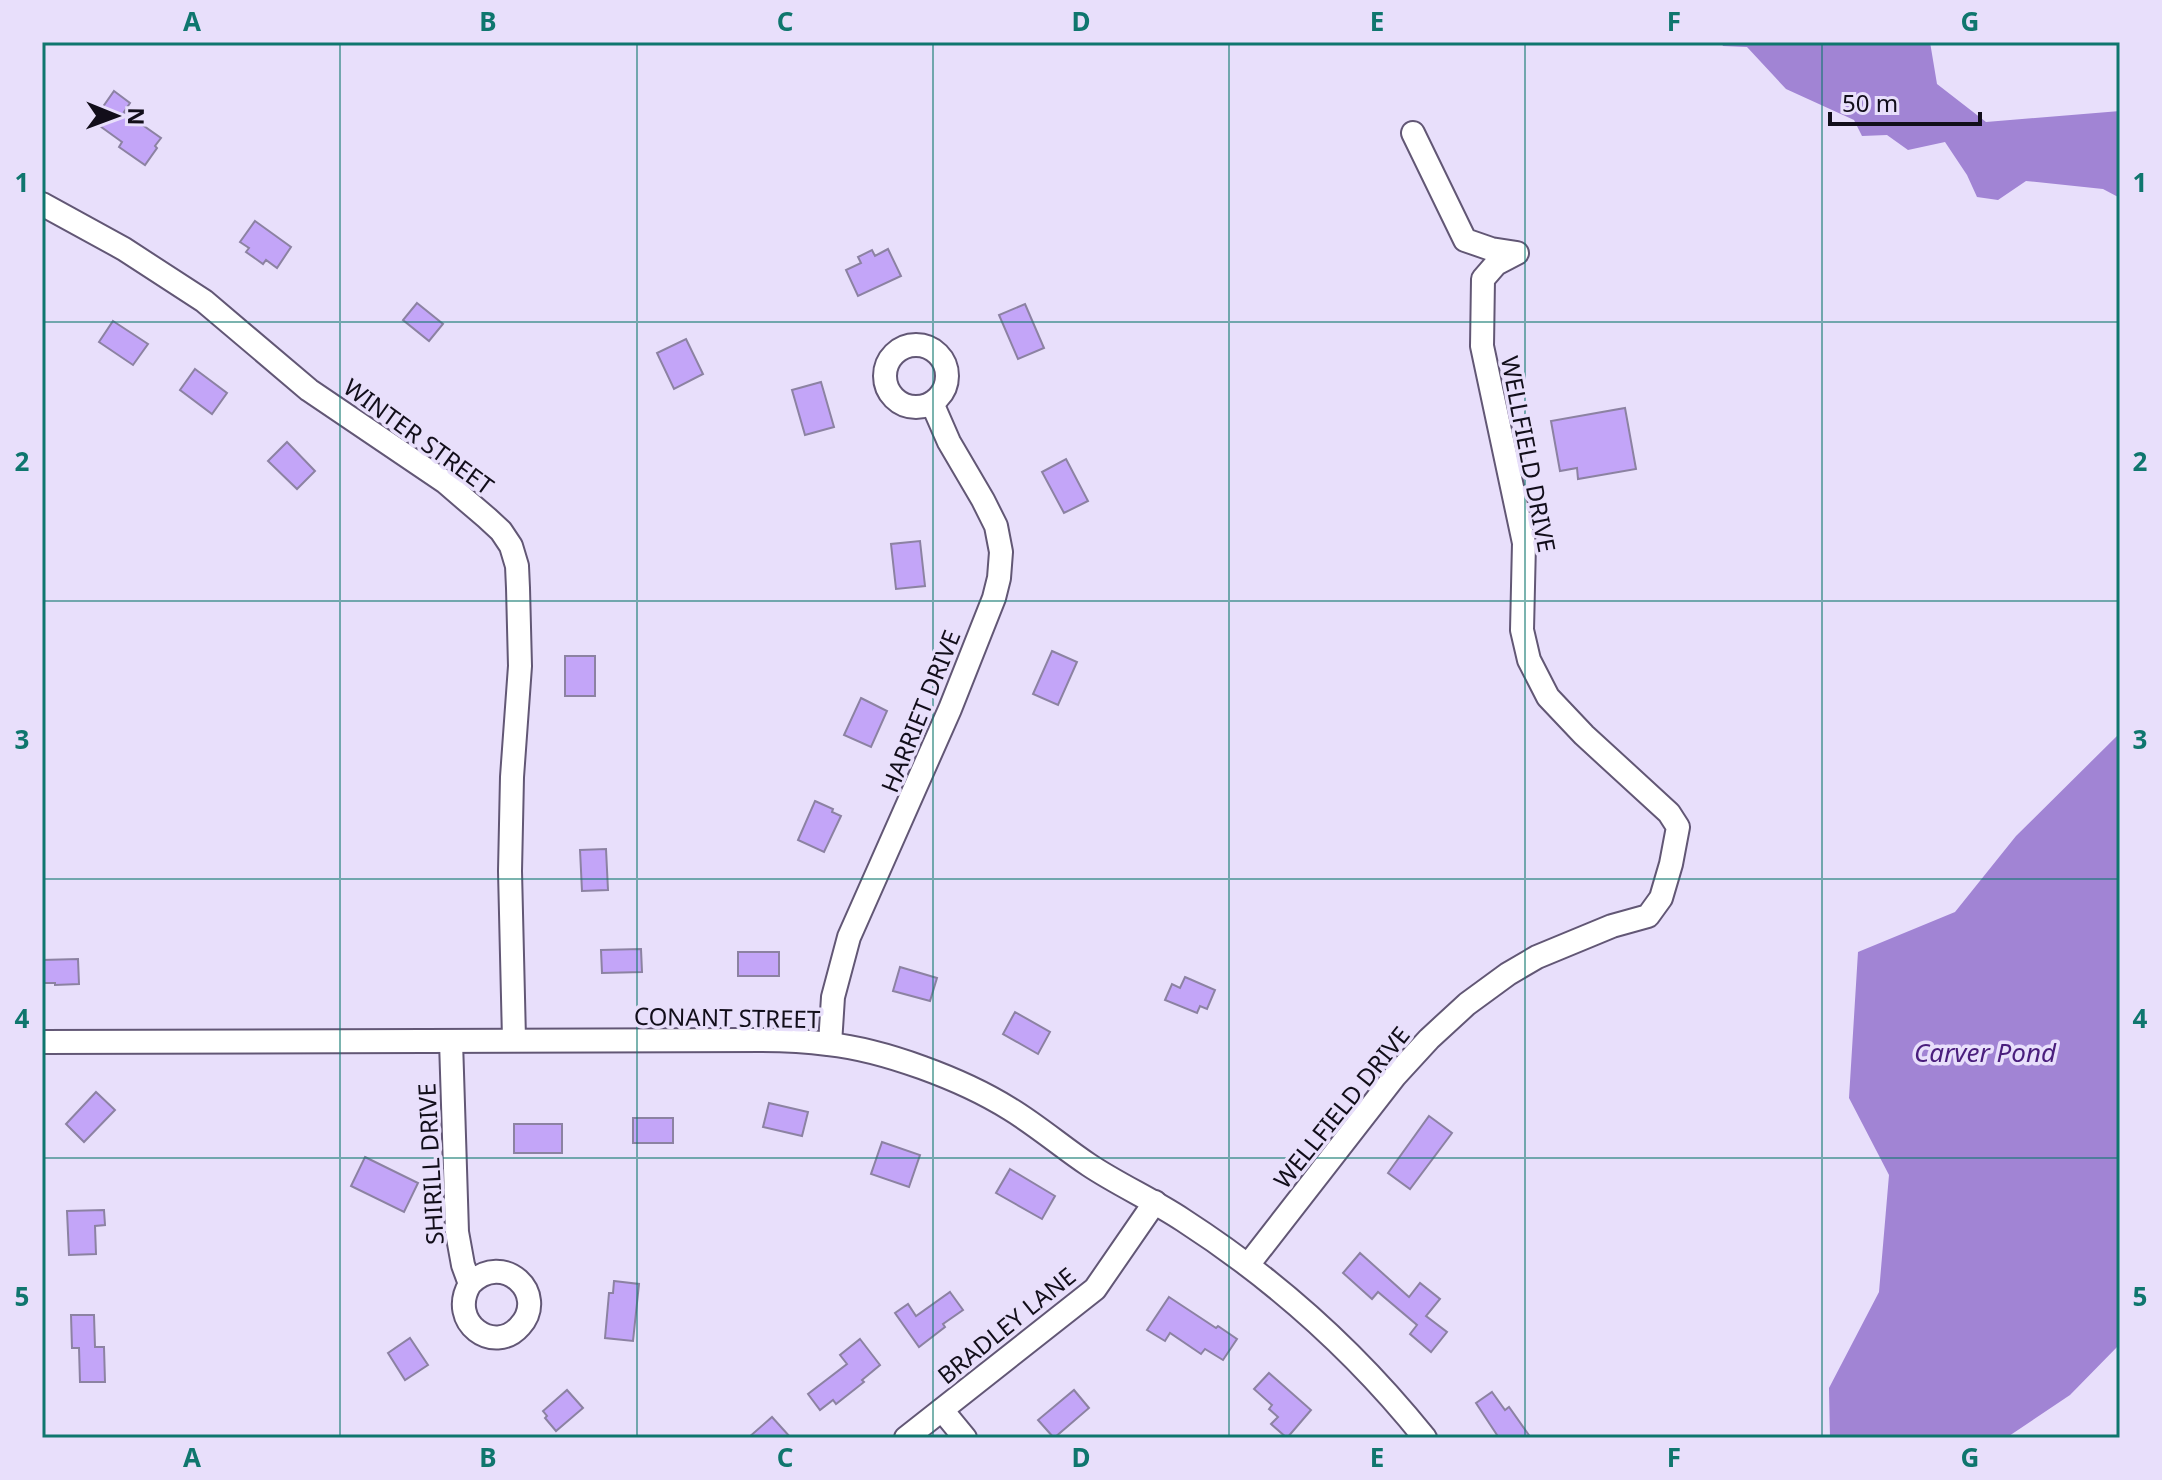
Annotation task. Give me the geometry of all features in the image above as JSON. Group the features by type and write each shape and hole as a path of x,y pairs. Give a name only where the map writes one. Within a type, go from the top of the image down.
{"street":[{"name":"WELLFIELD DRIVE","path":"1248,1265 1395,1076 1467,1004 1537,957 1612,926 1648,916 1661,898 1678,827 1669,813 1584,735 1548,697 1529,660 1522,630 1524,543 1482,346 1483,279 1496,264 1517,253 1491,249 1465,240 1413,133"},
{"name":"WINTER STREET","path":"42,204 124,249 204,301 309,390 445,482 501,531 511,546 517,566 520,652 511,840 514,1039"},
{"name":"HARRIET DRIVE","path":"830,1044 833,997 849,937 946,720 999,578 1001,552 996,526 949,442 932,403"},
{"name":"CONANT STREET","path":"42,1042 762,1040 830,1044 900,1061 973,1089 1008,1107 1090,1166 1181,1218 1248,1265 1356,1358 1425,1438"},
{"name":"SHIRILL DRIVE","path":"451,1041 457,1232 470,1284"},
{"name":"BRADLEY LANE","path":"906,1438 1095,1289 1155,1202"},
{"path":"942,1410 965,1438"}],"water":[{"path":"1721,42 1930,42 1937,84 1986,122 2120,111 2120,198 2103,189 2026,181 1998,200 1977,197 1967,175 1945,142 1908,150 1887,135 1862,136 1854,120 1786,89 1747,47 1723,46"},
{"name":"Carver Pond","path":"2120,733 2120,1344 2070,1395 2006,1438 1830,1438 1829,1388 1879,1292 1889,1175 1849,1098 1858,952 1955,912 2016,836"}],"building":[{"path":"114,91 130,103 124,112 161,138 145,165 119,147 122,142 93,121"},
{"path":"255,221 291,247 277,268 266,260 263,264 246,252 249,248 240,242"},
{"path":"888,249 901,276 858,296 846,270 861,263 858,257 872,250 875,256"},
{"path":"417,303 443,324 429,341 403,320"},
{"path":"1025,304 1044,348 1018,359 999,315"},
{"path":"113,321 148,344 133,365 99,342"},
{"path":"686,339 703,374 674,389 657,353"},
{"path":"195,369 227,393 212,414 180,390"},
{"path":"821,382 834,427 805,435 792,390"},
{"path":"1625,408 1636,469 1578,479 1577,468 1560,471 1551,421"},
{"path":"287,442 315,471 297,489 268,461"},
{"path":"1066,459 1088,501 1064,513 1042,472"},
{"path":"920,541 925,586 896,589 891,544"},
{"path":"1052,651 1077,662 1058,705 1033,694"},
{"path":"565,656 595,656 595,696 565,696"},
{"path":"861,698 887,711 871,747 844,735"},
{"path":"815,801 841,816 824,852 798,840"},
{"path":"606,849 608,890 582,891 580,850"},
{"path":"641,949 642,972 602,973 601,950"},
{"path":"738,952 779,952 779,976 738,976"},
{"path":"78,959 79,984 42,983 42,960"},
{"path":"900,967 937,978 930,1001 893,991"},
{"path":"1185,977 1215,990 1207,1009 1200,1006 1197,1013 1165,1000 1172,984 1180,988"},
{"path":"1015,1012 1050,1032 1038,1054 1003,1034"},
{"path":"96,1092 115,1110 84,1142 66,1124"},
{"path":"769,1103 808,1112 802,1136 763,1127"},
{"path":"1429,1116 1452,1133 1410,1189 1388,1173"},
{"path":"633,1118 673,1118 673,1143 633,1143"},
{"path":"514,1124 562,1124 562,1153 514,1153"},
{"path":"882,1142 920,1155 909,1187 871,1174"},
{"path":"365,1157 418,1183 404,1212 351,1186"},
{"path":"1010,1169 1055,1196 1042,1219 996,1193"},
{"path":"104,1210 105,1225 95,1226 96,1254 69,1255 67,1211"},
{"path":"1360,1253 1409,1297 1420,1283 1440,1299 1426,1316 1447,1332 1431,1352 1410,1334 1417,1325 1378,1292 1372,1299 1343,1273"},
{"path":"614,1281 639,1284 633,1341 605,1338 609,1293 613,1293"},
{"path":"950,1292 963,1310 919,1347 895,1313 908,1304 916,1316"},
{"path":"1169,1297 1237,1339 1223,1360 1205,1349 1201,1354 1170,1333 1165,1341 1147,1330"},
{"path":"71,1315 94,1315 95,1347 104,1347 105,1382 80,1382 79,1348 72,1348"},
{"path":"410,1338 428,1365 405,1380 388,1353"},
{"path":"860,1339 880,1365 836,1404 833,1400 820,1410 808,1394 847,1364 840,1355"},
{"path":"1269,1373 1311,1410 1287,1438 1271,1424 1278,1417 1269,1409 1272,1405 1254,1389"},
{"path":"567,1390 583,1408 556,1431 543,1411"},
{"path":"1074,1390 1089,1408 1054,1438 1038,1420"},
{"path":"1492,1392 1505,1410 1509,1407 1531,1438 1499,1438 1476,1403"},
{"path":"772,1417 791,1438 748,1438"}]}
